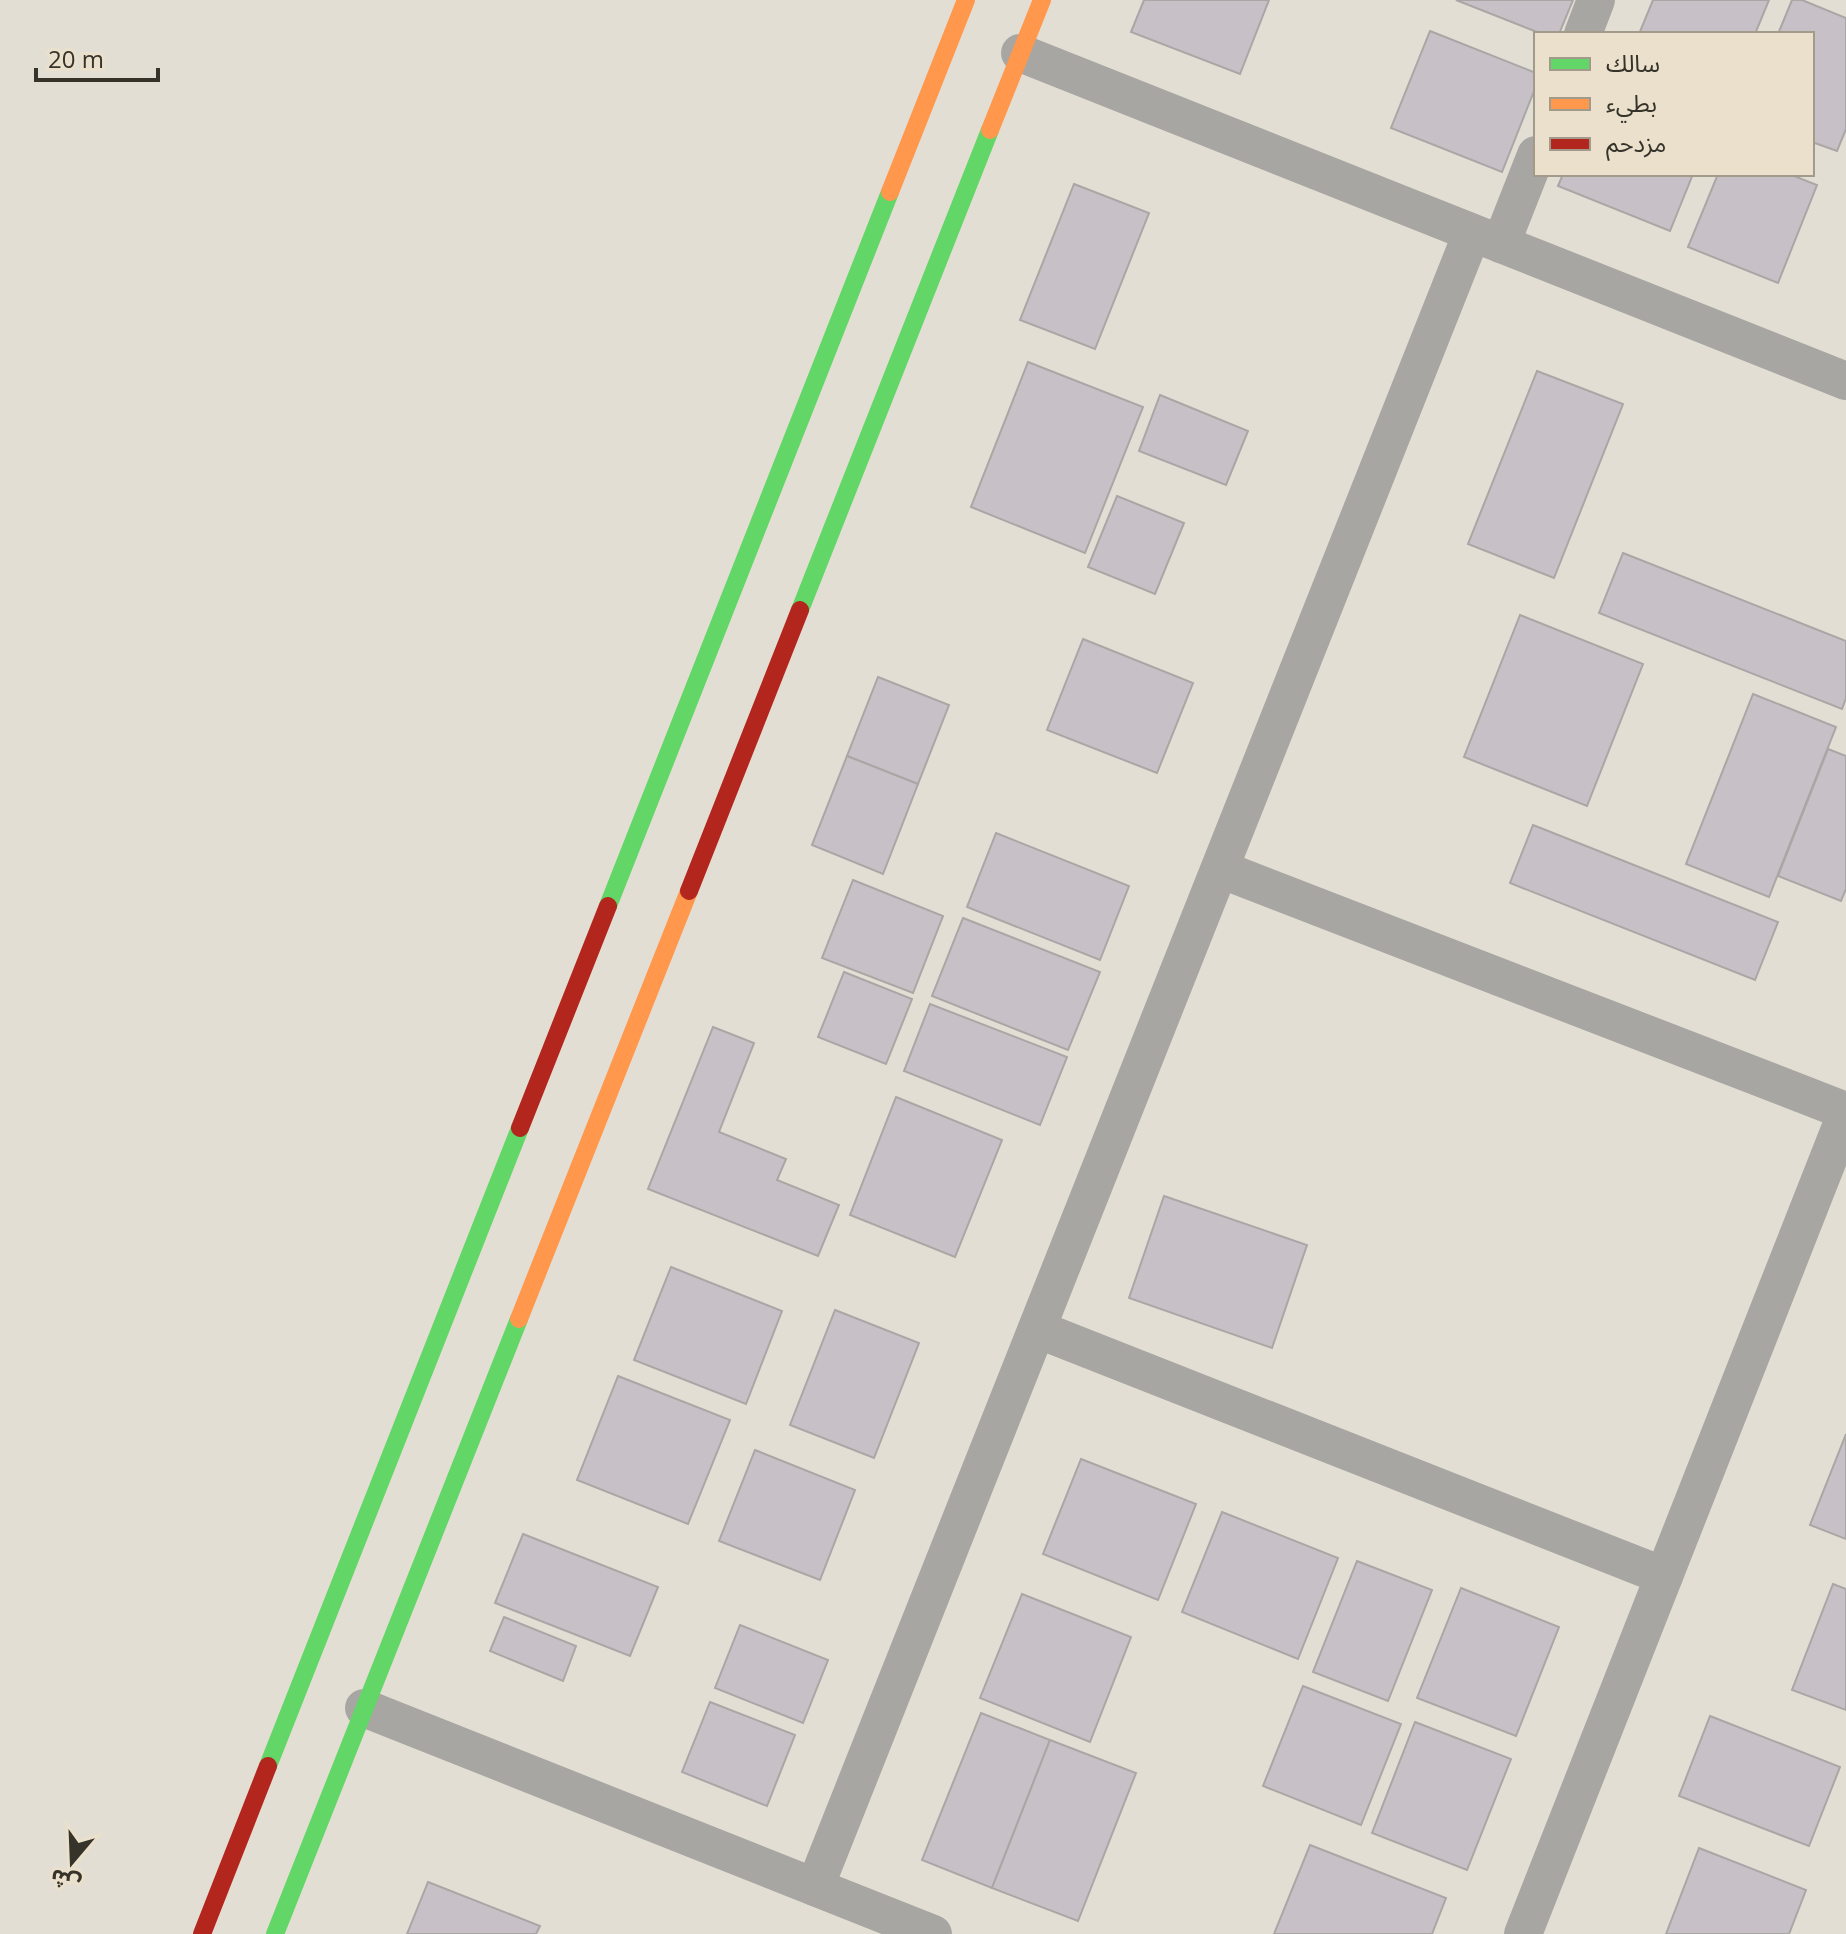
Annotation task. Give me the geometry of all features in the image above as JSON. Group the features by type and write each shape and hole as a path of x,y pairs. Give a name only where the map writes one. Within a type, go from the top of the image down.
{"street":[{"path":"202,1934 966,0"},
{"path":"275,1934 1042,0"},
{"path":"1584,32 1596,0"},
{"path":"1020,53 1846,381"},
{"path":"815,1887 1220,869 1486,238 1534,158"},
{"path":"1220,869 1846,1113 1523,1934"},
{"path":"1037,1329 1664,1576"},
{"path":"364,1708 933,1934"}],"building":[{"path":"1144,0 1269,0 1240,74 1131,32"},
{"path":"1456,0 1573,0 1560,32 1537,32"},
{"path":"1653,0 1769,0 1756,32 1640,32"},
{"path":"1792,0 1802,0 1846,18 1846,129 1837,151 1814,143 1814,32 1779,32"},
{"path":"1430,31 1534,72 1534,91 1502,172 1391,128"},
{"path":"1562,176 1692,176 1670,231 1558,186"},
{"path":"1717,176 1794,176 1817,185 1778,283 1688,247"},
{"path":"1074,184 1149,213 1095,349 1020,320"},
{"path":"1028,362 1143,407 1085,553 971,507"},
{"path":"1537,371 1623,404 1554,578 1468,544"},
{"path":"1160,395 1248,431 1226,485 1139,451"},
{"path":"1117,496 1184,523 1155,594 1088,567"},
{"path":"1623,553 1846,641 1846,698 1842,709 1599,613"},
{"path":"1520,615 1643,664 1587,806 1464,757"},
{"path":"1083,639 1193,683 1157,773 1047,730"},
{"path":"878,677 949,705 918,784 847,756"},
{"path":"1753,694 1836,727 1769,897 1686,864"},
{"path":"1828,749 1846,756 1846,889 1841,901 1778,876"},
{"path":"847,756 918,784 883,874 812,845"},
{"path":"1533,825 1778,922 1755,980 1510,883"},
{"path":"996,833 1129,886 1100,960 967,907"},
{"path":"853,880 943,916 913,993 822,958"},
{"path":"963,918 1100,972 1068,1050 932,996"},
{"path":"844,972 912,999 886,1064 818,1037"},
{"path":"930,1004 1067,1057 1040,1125 904,1071"},
{"path":"713,1027 754,1043 719,1132 786,1159 777,1180 839,1205 818,1256 648,1189"},
{"path":"896,1097 1002,1140 955,1257 850,1215"},
{"path":"1164,1196 1307,1245 1272,1348 1129,1298"},
{"path":"671,1267 782,1311 746,1404 634,1360"},
{"path":"835,1310 919,1343 874,1458 790,1425"},
{"path":"618,1376 730,1420 688,1524 577,1480"},
{"path":"1846,1434 1846,1539 1810,1525"},
{"path":"755,1450 855,1490 820,1580 719,1541"},
{"path":"1081,1459 1196,1504 1158,1600 1043,1554"},
{"path":"1222,1512 1338,1558 1298,1659 1182,1612"},
{"path":"523,1534 658,1587 630,1656 495,1603"},
{"path":"1357,1561 1432,1590 1388,1701 1313,1672"},
{"path":"1833,1584 1846,1589 1846,1710 1792,1690"},
{"path":"1461,1588 1559,1627 1516,1736 1417,1698"},
{"path":"1022,1594 1131,1637 1090,1742 980,1698"},
{"path":"504,1617 576,1646 563,1681 490,1651"},
{"path":"740,1625 828,1660 803,1723 715,1688"},
{"path":"1303,1686 1401,1724 1361,1825 1263,1786"},
{"path":"710,1702 795,1735 767,1806 682,1772"},
{"path":"981,1713 1050,1740 992,1888 922,1860"},
{"path":"1710,1716 1840,1767 1809,1846 1679,1796"},
{"path":"1415,1722 1511,1759 1467,1870 1372,1833"},
{"path":"1050,1740 1136,1773 1078,1921 992,1888"},
{"path":"1310,1845 1446,1898 1432,1934 1274,1934"},
{"path":"1699,1848 1806,1890 1789,1934 1666,1934"},
{"path":"428,1882 540,1926 536,1934 407,1934"}],"traffic: fast":[{"path":"800,610 990,130"},
{"path":"608,906 890,192"},
{"path":"268,1766 520,1128"},
{"path":"275,1934 519,1319"}],"traffic: slow":[{"path":"890,192 966,0"},
{"path":"990,130 1042,0"},
{"path":"519,1319 689,891"}],"traffic: jam":[{"path":"689,891 800,610"},
{"path":"520,1128 608,906"},
{"path":"202,1934 268,1766"}]}
